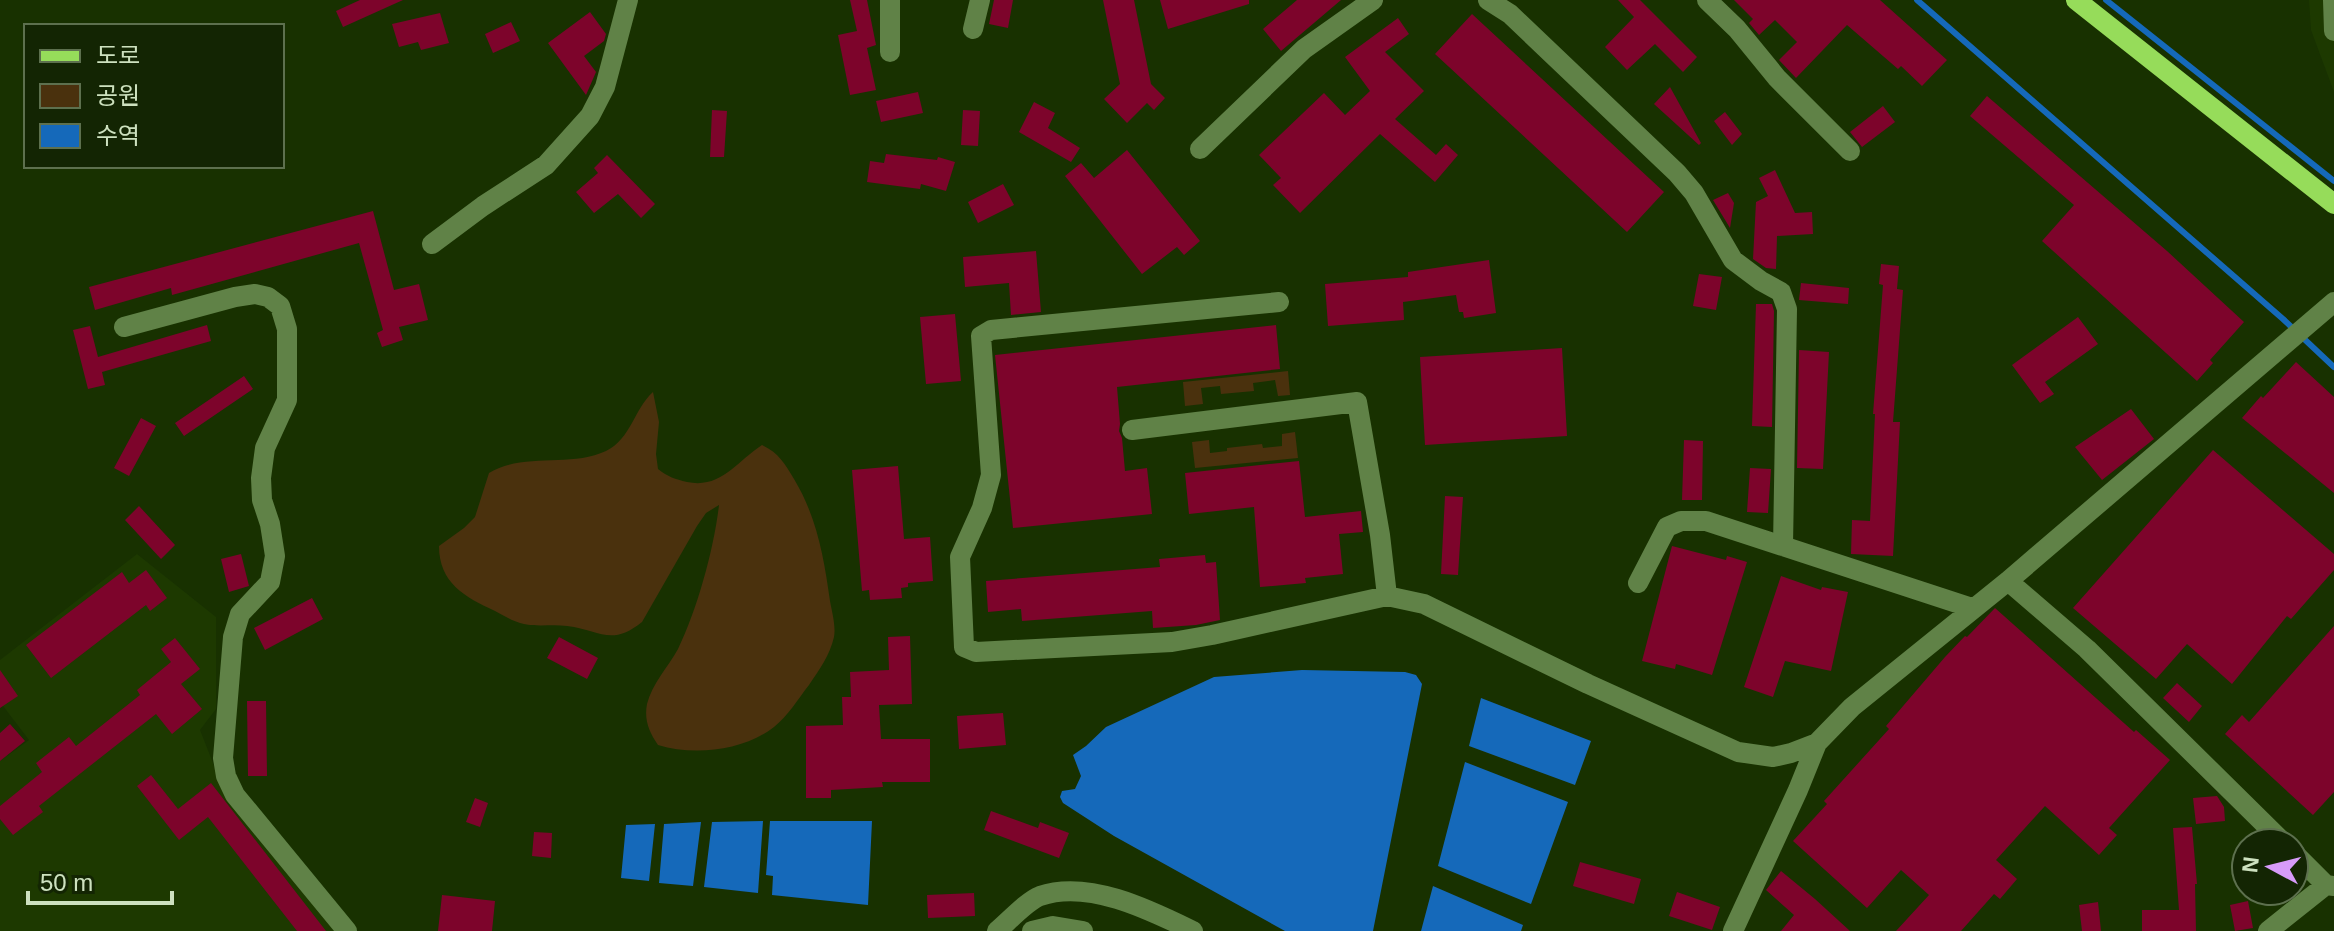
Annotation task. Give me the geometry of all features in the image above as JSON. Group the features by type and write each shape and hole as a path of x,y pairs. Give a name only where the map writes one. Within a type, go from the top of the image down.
{"main road":[{"path":"2076,0 2334,204"}],"street":[{"path":"432,244 546,165 590,116 605,87 628,0"},
{"path":"890,0 890,52"},
{"path":"973,29 980,0"},
{"path":"1200,149 1304,49 1373,0"},
{"path":"1488,0 1510,14 1677,173 1694,193 1733,260 1781,292 1787,309 1783,546"},
{"path":"1707,0 1737,29 1777,78 1850,151"},
{"path":"2333,0 2334,31"},
{"path":"124,327 255,294 268,297 280,306 287,329 287,400 265,448 261,478 262,500 275,556 270,582 240,614 233,637 223,758 226,776 235,795 347,931"},
{"path":"1279,302 991,330 981,336 991,475 982,508 960,557 964,647 976,652 1172,642 1387,596 1424,604 1588,684 1738,752 1773,757 1817,743"},
{"path":"1733,931 1817,743 1852,707 2008,581 2334,302"},
{"path":"1132,430 1357,402 1380,535 1387,596"},
{"path":"1638,583 1667,527 1681,521 1706,521 1972,608"},
{"path":"2008,581 2087,649 2268,827"},
{"path":"2268,931 2330,886 2310,868"},
{"path":"997,931 1038,896 1068,890 1105,895 1193,931"},
{"path":"1032,931 1053,926 1083,931"}],"shaded area":[{"path":"2309,0 2334,0 2334,92 2311,30"},
{"path":"137,554 216,617 216,709 200,730 226,796 340,931 0,931 0,761 29,740 0,702 0,660"}],"green space":[{"path":"1288,371 1290,395 1278,396 1275,380 1253,383 1254,391 1221,394 1220,386 1201,388 1203,404 1185,406 1183,382"},
{"path":"653,392 659,422 658,469 687,482 709,482 728,472 762,445 768,448 784,464 802,493 822,554 834,624 830,650 809,685 779,723 762,735 733,746 687,750 658,745 646,715 653,690 678,649 692,616 709,560 719,505 706,513 697,526 642,622 622,634 605,635 567,626 520,623 464,594 449,579 440,559 439,546 475,517 489,473 517,463 577,459 606,451 627,432"},
{"path":"1295,432 1298,458 1195,468 1192,442 1209,440 1210,453 1262,444 1263,448 1282,446 1282,434"}],"water":[{"path":"1302,670 1405,672 1416,675 1422,684 1373,931 1285,931 1114,836 1063,803 1060,797 1062,791 1075,789 1081,776 1073,755 1106,727 1214,677"},
{"path":"1481,698 1591,741 1575,785 1469,746"},
{"path":"1465,762 1568,802 1531,904 1438,866"},
{"path":"763,821 758,893 704,887 712,822"},
{"path":"770,821 872,821 868,905 772,895 773,876 766,875"},
{"path":"701,822 693,886 659,883 664,824"},
{"path":"655,824 649,881 621,878 626,825"},
{"path":"1433,886 1523,925 1521,931 1421,931"}],"building":[{"path":"360,0 403,0 343,27 336,11"},
{"path":"850,0 867,0 876,45 867,48 876,90 850,95 838,35 857,31"},
{"path":"994,0 1013,0 1008,28 989,24"},
{"path":"1103,0 1134,0 1151,84 1165,98 1154,110 1147,103 1127,123 1104,99 1120,84"},
{"path":"1160,0 1249,0 1249,4 1168,29"},
{"path":"1297,0 1341,0 1281,51 1263,29"},
{"path":"1618,0 1640,0 1697,57 1683,72 1655,44 1627,70 1605,47 1634,17"},
{"path":"1734,0 1880,0 1947,60 1922,86 1847,25 1796,78 1779,60 1797,42 1775,20 1759,35 1749,23 1753,19"},
{"path":"590,12 606,34 604,41 584,56 596,72 586,95 548,43"},
{"path":"440,13 449,43 421,50 418,42 399,47 392,24"},
{"path":"1472,14 1664,192 1627,232 1435,54"},
{"path":"1398,18 1409,34 1385,52 1424,91 1395,119 1436,155 1446,144 1458,155 1435,182 1380,134 1300,213 1273,185 1281,178 1259,155 1324,93 1345,115 1370,91 1345,57"},
{"path":"511,22 520,41 493,53 485,34"},
{"path":"1670,87 1701,143 1699,145 1654,104"},
{"path":"918,92 923,113 881,122 876,101"},
{"path":"1987,96 2167,251 2244,322 2210,360 2213,363 2197,381 2042,241 2074,205 1970,116"},
{"path":"1034,102 1055,113 1048,128 1080,148 1071,162 1019,132"},
{"path":"1883,106 1895,122 1862,147 1850,132"},
{"path":"712,110 727,111 724,157 710,157"},
{"path":"963,110 980,111 978,146 961,145"},
{"path":"1725,112 1742,134 1732,145 1714,121"},
{"path":"1127,150 1200,241 1184,255 1177,247 1142,274 1065,176 1081,163 1094,178"},
{"path":"886,154 937,160 938,157 955,162 946,191 921,184 920,189 867,182 870,161 884,163"},
{"path":"607,155 655,204 641,218 618,194 594,213 576,192 598,173 594,168"},
{"path":"1775,170 1795,213 1812,212 1813,234 1777,236 1776,269 1766,268 1753,259 1756,202 1768,196 1759,178"},
{"path":"1003,184 1014,205 978,223 968,202"},
{"path":"1728,193 1734,203 1730,228 1713,200"},
{"path":"373,211 394,290 419,284 428,320 399,327 403,340 382,347 377,333 383,330 359,243 172,295 171,288 95,310 89,287"},
{"path":"1036,251 1041,312 1011,315 1009,283 965,287 963,257"},
{"path":"1489,260 1496,313 1464,318 1463,312 1459,312 1456,295 1403,302 1404,320 1328,326 1325,284 1408,277 1408,272"},
{"path":"1881,264 1899,266 1897,289 1903,290 1893,422 1900,422 1893,556 1851,554 1852,520 1870,521 1873,414 1883,285 1879,284"},
{"path":"1699,274 1722,277 1716,310 1693,306"},
{"path":"1801,283 1849,288 1848,304 1799,300"},
{"path":"1756,304 1772,304 1774,311 1772,427 1752,426"},
{"path":"955,314 961,381 926,384 920,317"},
{"path":"2078,317 2098,344 2045,382 2054,394 2040,403 2012,365"},
{"path":"207,325 211,341 102,372 105,385 88,389 73,330 90,326 98,357"},
{"path":"1276,325 1280,369 1117,387 1125,471 1147,468 1152,514 1013,528 995,355"},
{"path":"1562,348 1567,436 1425,445 1420,357"},
{"path":"1799,350 1829,352 1823,469 1797,468"},
{"path":"2296,362 2334,397 2334,493 2242,418"},
{"path":"244,376 253,389 184,436 175,423"},
{"path":"2131,409 2154,439 2102,480 2075,447"},
{"path":"141,418 156,426 129,476 114,468"},
{"path":"1684,440 1703,441 1702,500 1682,500"},
{"path":"2213,450 2334,554 2334,570 2291,619 2287,616 2232,684 2187,644 2156,679 2073,608"},
{"path":"1299,461 1305,517 1361,511 1363,532 1339,534 1343,574 1305,578 1306,583 1260,587 1254,507 1189,514 1185,473"},
{"path":"898,466 904,539 930,537 933,581 908,583 908,587 901,588 902,598 870,600 869,590 862,591 852,470"},
{"path":"1750,468 1771,469 1768,513 1747,512"},
{"path":"1445,496 1463,497 1458,575 1441,574"},
{"path":"139,506 175,545 161,559 125,520"},
{"path":"1672,546 1726,560 1727,556 1747,562 1712,675 1676,664 1675,669 1642,661"},
{"path":"241,554 249,586 229,592 221,559"},
{"path":"1205,555 1206,563 1216,562 1220,620 1153,628 1152,611 1022,621 1021,609 988,612 986,581 1160,567 1159,559"},
{"path":"146,570 167,598 150,611 146,605 51,678 26,645 122,572 129,583"},
{"path":"1781,576 1821,590 1822,587 1848,592 1831,671 1785,661 1773,697 1744,687"},
{"path":"312,598 323,619 265,650 254,628"},
{"path":"1995,608 2134,732 2136,730 2170,760 2109,828 2117,835 2099,855 2045,806 1996,860 2017,879 2000,899 1994,894 1961,931 1896,931 1929,895 1901,870 1867,908 1793,841 1827,804 1824,801 1889,729 1886,726 1945,657"},
{"path":"2334,626 2334,792 2313,815 2225,734 2242,715 2249,722"},
{"path":"910,636 912,704 879,705 881,739 930,739 930,782 882,782 883,787 831,790 831,798 806,798 806,726 843,725 842,697 851,697 850,672 889,670 888,637"},
{"path":"559,637 598,658 587,679 547,658"},
{"path":"175,638 200,669 181,684 202,709 172,734 156,714 39,806 43,812 13,835 0,819 0,806 42,772 36,763 69,737 76,746 140,695 137,690 171,662 161,649"},
{"path":"0,670 18,696 0,708"},
{"path":"2177,683 2202,706 2189,722 2163,698"},
{"path":"247,701 266,701 267,776 248,776"},
{"path":"1003,713 1006,745 959,749 957,716"},
{"path":"10,724 25,741 0,761 0,733"},
{"path":"151,775 178,809 211,783 326,931 297,931 208,817 179,840 137,786"},
{"path":"2217,796 2224,807 2225,821 2196,824 2193,798"},
{"path":"475,798 488,803 480,827 466,822"},
{"path":"991,811 1038,828 1040,822 1069,833 1059,858 984,830"},
{"path":"2192,827 2197,884 2196,931 2142,931 2142,910 2179,910 2173,828"},
{"path":"534,832 552,833 551,858 532,856"},
{"path":"1580,862 1641,879 1634,904 1573,886"},
{"path":"1781,871 1850,931 1781,931 1794,915 1766,890"},
{"path":"1677,892 1720,907 1712,930 1669,916"},
{"path":"974,893 975,916 928,918 927,895"},
{"path":"442,895 495,901 492,931 438,931"},
{"path":"2098,902 2101,931 2082,931 2079,905"},
{"path":"2230,907 2249,907 2253,928 2235,931"}],"waterway":[{"path":"1917,0 2334,367"},
{"path":"2106,0 2334,181"}]}
